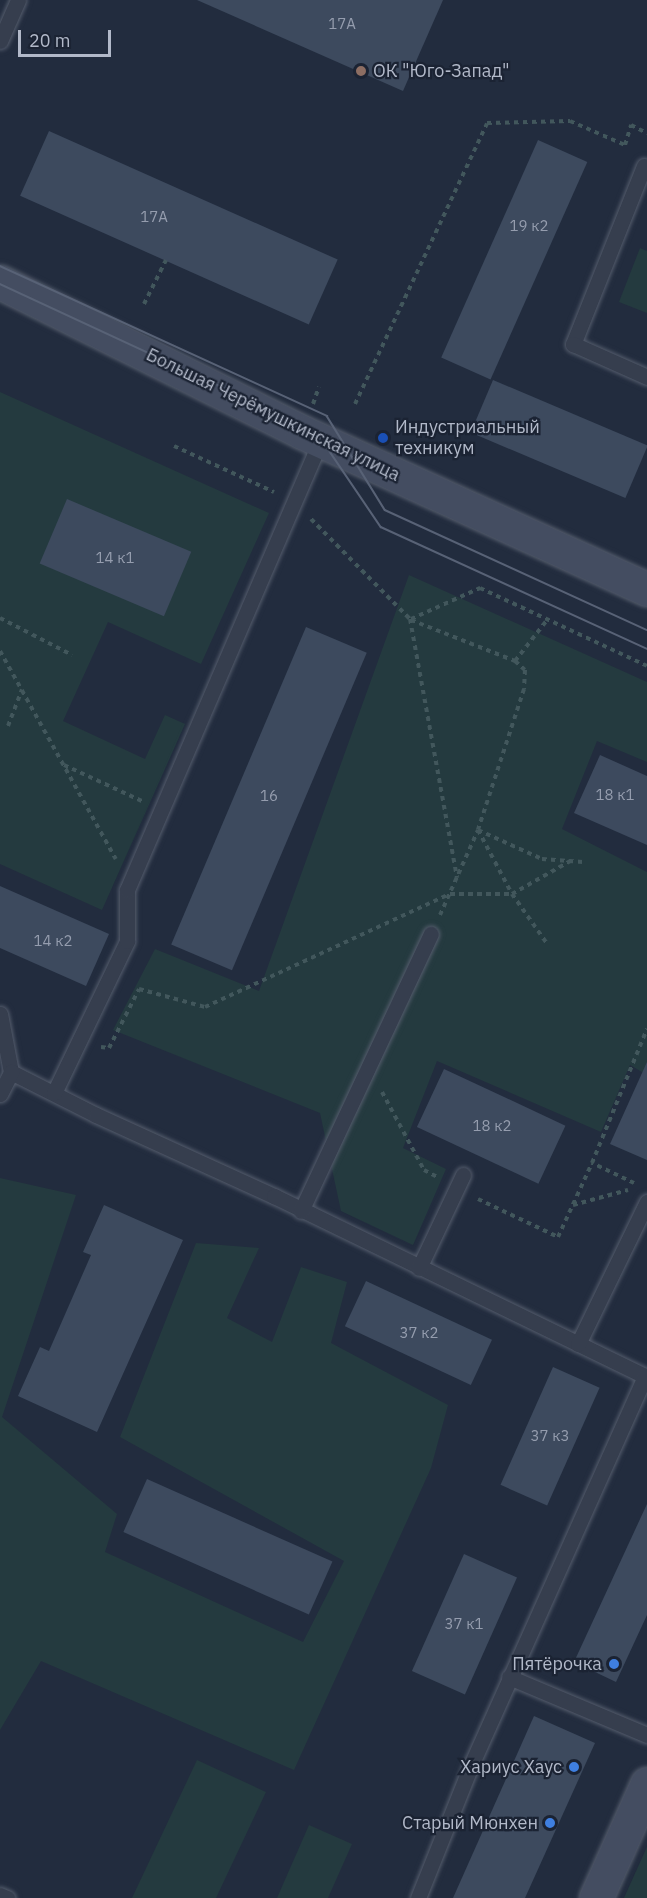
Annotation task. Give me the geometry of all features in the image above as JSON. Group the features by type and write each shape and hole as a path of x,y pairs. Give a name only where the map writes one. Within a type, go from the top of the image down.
{"main road":[{"name":"Большая Черёмушкинская улица","path":"0,282 321,440 647,589"},
{"path":"596,1898 647,1784"}],"lane":[{"path":"0,41 18,0"},
{"path":"646,164 573,344 647,377"},
{"path":"54,1092 128,941 126,890 321,440"},
{"path":"301,1211 431,934"},
{"path":"0,1014 11,1072 0,1094"},
{"path":"11,1072 646,1376 509,1677 418,1898"},
{"path":"419,1268 463,1175"},
{"path":"578,1344 647,1202"},
{"path":"509,1677 647,1736"},
{"path":"0,1896 7,1898"}],"path":[{"path":"355,404 487,123 570,121 625,145 632,125 647,133"},
{"path":"144,304 166,260"},
{"path":"174,446 278,494"},
{"path":"293,501 410,619 515,661 525,670 524,689 478,830 431,934"},
{"path":"410,619 480,588 647,666"},
{"path":"0,618 72,655"},
{"path":"410,619 457,878"},
{"path":"515,661 547,620"},
{"path":"0,651 121,868 133,876"},
{"path":"9,726 22,690"},
{"path":"63,765 161,810"},
{"path":"478,830 542,859 583,862"},
{"path":"478,830 512,894 548,945"},
{"path":"77,1044 109,1048 139,989 205,1007 450,894 512,894 570,861"},
{"path":"492,1205 558,1237 592,1163 647,1029"},
{"path":"369,1068 424,1170"},
{"path":"573,1205 640,1186 592,1163"}],"green space":[{"path":"640,248 647,251 647,313 619,302"},
{"path":"0,392 269,513 201,664 108,622 63,721 145,759 165,715 185,724 102,910 0,864"},
{"path":"409,575 647,682 647,762 597,741 562,829 647,872 647,1075 630,1065 601,1132 437,1061 403,1148 446,1169 413,1245 341,1211 320,1113 113,1030 155,949 259,991"},
{"path":"0,1178 76,1195 2,1417 117,1514 105,1552 303,1642 344,1561 120,1437 196,1243 259,1248 227,1318 272,1342 301,1267 347,1282 331,1343 448,1405 431,1468 294,1770 41,1661 0,1730"},
{"path":"197,1760 266,1792 216,1898 132,1898"},
{"path":"309,1825 352,1844 328,1898 277,1898"},
{"path":"647,1847 647,1898 624,1898"}],"building":[{"path":"197,0 443,0 403,91"},
{"path":"49,131 338,260 309,324 20,196"},
{"path":"538,140 587,162 491,379 441,357"},
{"path":"493,380 647,445 625,498 471,432"},
{"path":"67,499 191,552 164,616 40,563"},
{"path":"306,627 367,653 232,970 171,945"},
{"path":"600,755 647,776 647,845 574,813"},
{"path":"0,886 109,934 86,986 0,948"},
{"path":"647,1062 647,1160 610,1144"},
{"path":"444,1069 565,1126 538,1184 417,1127"},
{"path":"104,1205 183,1240 97,1432 18,1396 40,1347 49,1351 91,1255 83,1252"},
{"path":"366,1281 492,1340 471,1385 345,1326"},
{"path":"553,1367 600,1388 547,1506 501,1485"},
{"path":"147,1479 332,1562 309,1615 123,1532"},
{"path":"647,1504 647,1615 616,1682 574,1662"},
{"path":"464,1554 517,1578 465,1695 412,1671"},
{"path":"534,1716 595,1743 525,1898 453,1898"}],"tram line":[{"path":"0,266 327,416 385,510 647,630"},
{"path":"0,284 316,431 381,527 647,649"}],"place":[{"name":"ОК \"Юго-Запад\"","path":"361,71"},
{"name":"Индустриальный техникум","path":"383,438"},
{"name":"Пятёрочка","path":"614,1664"},
{"name":"Хариус Хаус","path":"574,1767"},
{"name":"Старый Мюнхен","path":"550,1823"}]}
